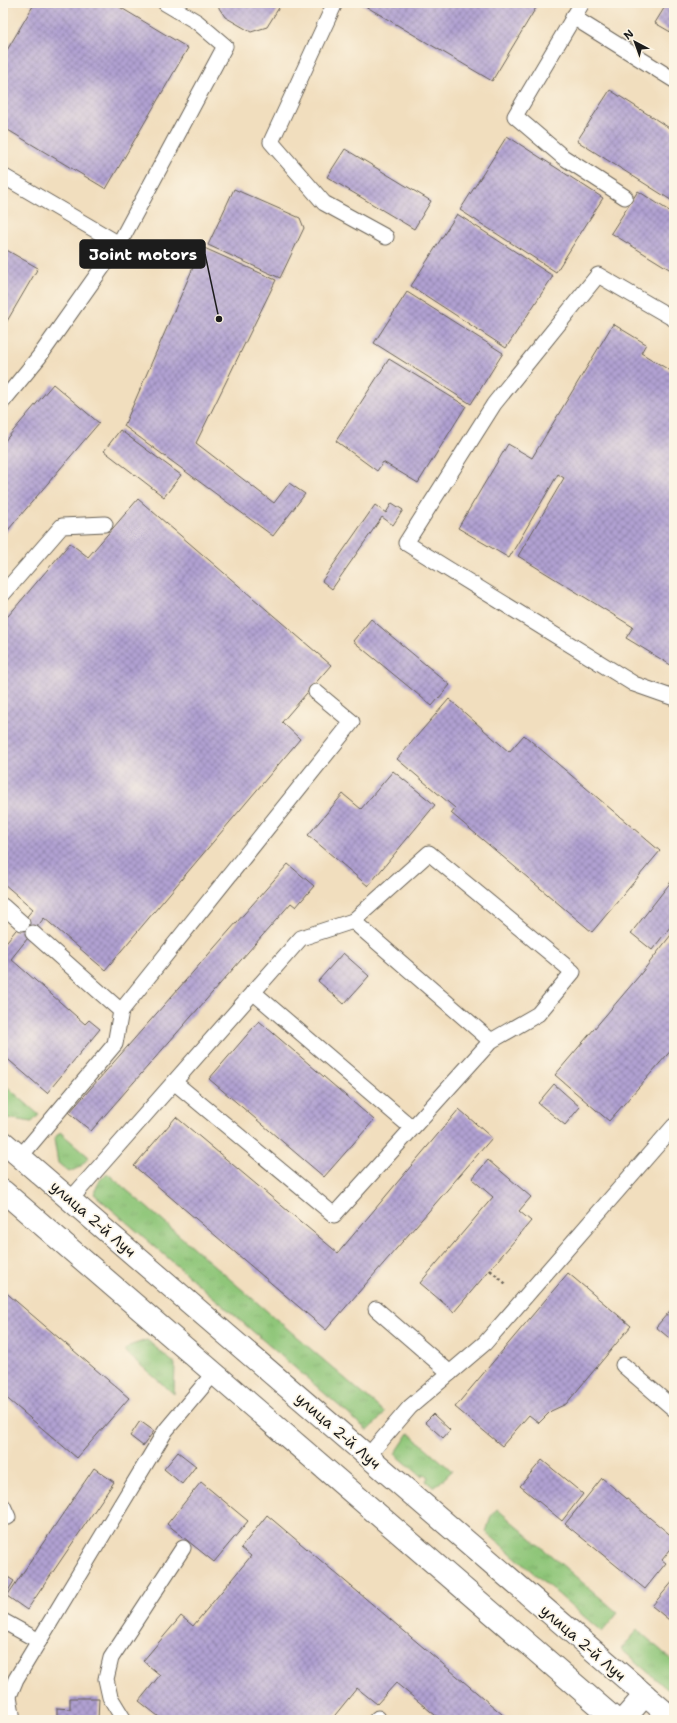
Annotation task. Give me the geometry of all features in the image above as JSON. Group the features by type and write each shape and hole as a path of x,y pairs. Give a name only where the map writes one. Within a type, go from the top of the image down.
{"main road":[{"name":"улица 2-й Луч","path":"3,1142 674,1720"},
{"path":"3,1191 616,1720"},
{"path":"623,1720 645,1695"}],"lane":[{"path":"3,401 39,357 120,244 225,46 197,22 165,3"},
{"path":"336,3 271,142 324,203 386,237"},
{"path":"582,3 515,116 563,157 625,197"},
{"path":"573,17 674,80"},
{"path":"3,176 120,244"},
{"path":"674,319 598,275 494,404 406,543 634,684 674,698"},
{"path":"3,594 62,526 105,524"},
{"path":"20,1156 115,1044 121,1011 352,722 316,692"},
{"path":"70,1200 253,992 301,938 353,920 429,853 573,972 538,1014 491,1041 334,1215 174,1082"},
{"path":"3,906 121,1011"},
{"path":"353,920 491,1041"},
{"path":"253,992 412,1128"},
{"path":"368,1456 410,1408 485,1343 674,1126"},
{"path":"376,1309 450,1373"},
{"path":"623,1365 674,1409"},
{"path":"13,1720 9,1696 16,1679 166,1430 214,1373"},
{"path":"124,1720 110,1697 106,1680 112,1658 183,1548"},
{"path":"3,1621 39,1641"}],"green space":[{"path":"3,1083 39,1115 32,1122 6,1118 3,1116"},
{"path":"60,1132 89,1157 80,1167 69,1172 58,1163 54,1139"},
{"path":"107,1173 385,1413 368,1431 94,1194 99,1181"},
{"path":"147,1340 175,1364 174,1394 124,1351 129,1346"},
{"path":"409,1433 452,1471 434,1488 426,1481 428,1477 424,1474 421,1476 395,1454"},
{"path":"497,1509 618,1613 602,1632 486,1532 491,1516"},
{"path":"638,1630 674,1662 674,1695 621,1649"}],"building":[{"path":"27,3 113,3 188,48 106,189 3,127 3,57 33,6"},
{"path":"219,3 287,3 280,6 267,27 251,32 225,17 219,8"},
{"path":"360,3 532,3 537,6 492,81"},
{"path":"666,5 674,10 674,34 655,23"},
{"path":"610,90 674,131 674,202 577,141"},
{"path":"507,136 603,198 556,272 460,210"},
{"path":"345,149 431,201 414,229 327,177"},
{"path":"234,189 300,218 304,228 280,278 208,245"},
{"path":"638,191 674,214 674,272 611,233"},
{"path":"457,214 553,276 506,348 411,286"},
{"path":"202,247 276,280 196,443 274,503 289,483 305,494 273,536 124,426"},
{"path":"3,248 38,268 3,328"},
{"path":"407,292 503,353 471,404 374,343"},
{"path":"613,324 646,344 641,353 674,373 674,667 626,638 633,627 518,556 564,478 558,474 509,558 458,528 508,444 532,458"},
{"path":"389,359 466,406 418,483 383,462 377,471 336,441"},
{"path":"53,384 99,423 3,536 3,443"},
{"path":"120,430 181,475 164,497 104,451"},
{"path":"138,499 331,665 282,722 300,739 105,970 44,918 11,959 85,1024 89,1020 100,1029 47,1093 3,1055 3,946 33,909 3,883 3,622 70,543 88,557"},
{"path":"392,503 403,510 393,525 382,517 332,589 322,581 375,505 386,513"},
{"path":"371,619 450,685 432,706 353,641"},
{"path":"449,699 509,752 524,735 660,851 592,932 451,813 455,808 397,759"},
{"path":"393,771 435,805 368,886 308,835 343,794 361,809"},
{"path":"288,864 314,886 296,907 291,903 91,1131 69,1113"},
{"path":"674,878 674,922 652,950 631,933"},
{"path":"674,931 674,1047 609,1121 555,1075 639,976"},
{"path":"343,953 369,976 344,1004 318,981"},
{"path":"259,1021 374,1120 324,1177 209,1079"},
{"path":"554,1084 580,1107 565,1125 538,1103"},
{"path":"459,1109 492,1138 326,1330 134,1166 176,1117 338,1253"},
{"path":"488,1160 531,1197 519,1211 531,1221 454,1312 420,1283 493,1197 472,1179"},
{"path":"568,1273 631,1326 566,1404 551,1411 539,1423 529,1415 502,1446 455,1407"},
{"path":"3,1290 129,1398 77,1458 3,1395"},
{"path":"674,1306 674,1342 656,1327"},
{"path":"433,1414 450,1430 443,1438 425,1422"},
{"path":"140,1421 154,1431 143,1446 130,1436"},
{"path":"178,1452 196,1466 182,1484 164,1469"},
{"path":"542,1460 583,1494 562,1521 520,1486"},
{"path":"94,1468 114,1482 27,1610 7,1596"},
{"path":"602,1478 674,1538 674,1545 662,1560 666,1563 645,1589 565,1524"},
{"path":"201,1482 248,1521 214,1562 167,1524"},
{"path":"267,1515 509,1720 441,1720 396,1683 377,1704 357,1688 331,1720 163,1720 139,1701 160,1675 143,1661 181,1616 193,1626 251,1556 241,1548"},
{"path":"3,1574 14,1581 3,1599"},
{"path":"674,1580 674,1624 652,1606"},
{"path":"70,1698 99,1698 98,1720 57,1720 57,1708 70,1709"}],"place":[{"name":"Joint motors","path":"219,319"}]}
